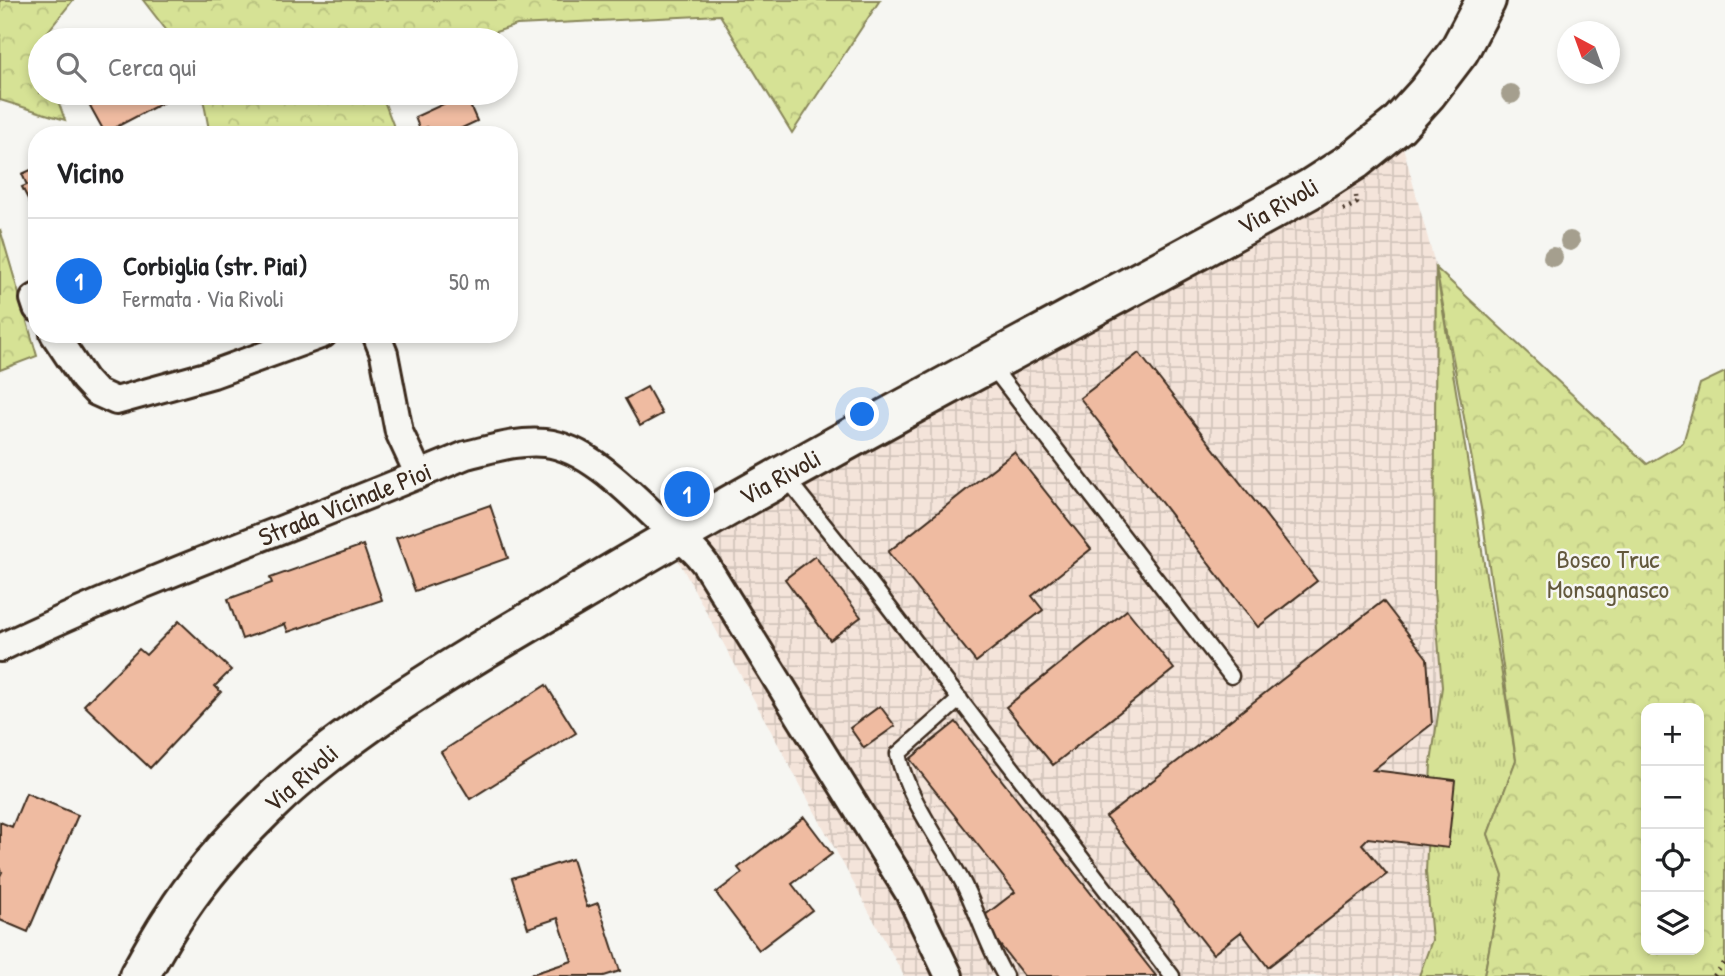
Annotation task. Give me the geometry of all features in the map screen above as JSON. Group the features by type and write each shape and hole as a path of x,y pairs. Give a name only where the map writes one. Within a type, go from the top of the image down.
{"street":[{"name":"Via Rivoli","path":"139,976 202,877 235,839 312,765 346,739 466,659 675,535 1299,195 1355,160 1398,125 1427,93 1459,51 1486,0"},
{"path":"60,343 96,392 116,401 213,374 298,343"},
{"path":"380,343 399,432 419,475"},
{"name":"Strada Vicinale Pioi","path":"0,648 136,587 466,455 523,442 548,443 571,449 596,464 659,518 693,549 706,565 909,893 949,976"}],"lane":[{"path":"989,363 1231,676"},
{"path":"783,474 868,580 1172,976"},
{"path":"960,699 898,754 902,772 963,884 1005,976"}],"path":[{"path":"1714,976 1725,962"}],"shaded area":[{"path":"1402,143 1436,268 1434,591 1442,687 1431,763 1426,872 1432,940 1419,976 904,976 658,523"}],"green space":[{"path":"0,0 73,0 51,28 28,28 28,105 59,105 65,120 0,100"},
{"path":"143,0 880,0 792,133 720,15 517,25 508,28 165,28"},
{"path":"204,105 386,105 394,126 208,126"},
{"path":"0,229 28,325 28,343 33,343 37,356 0,370"},
{"path":"1436,268 1516,760 1488,834 1503,876 1484,976 1419,976 1432,940 1426,872 1431,763 1442,687 1434,591"},
{"name":"Bosco Truc Monsagnasco","path":"1436,268 1647,464 1683,443 1700,384 1725,372 1725,976 1484,976 1503,876 1488,834 1516,760 1481,508"}],"building":[{"path":"90,105 158,105 118,126 101,126"},
{"path":"441,105 470,105 477,121 466,126 418,126 415,117"},
{"path":"28,171 28,199 22,187 27,185 22,174"},
{"path":"1139,353 1317,581 1258,627 1080,398"},
{"path":"647,387 662,414 640,426 625,399"},
{"path":"1014,452 1091,549 1032,596 1043,610 976,662 888,552"},
{"path":"490,505 508,558 415,591 396,538"},
{"path":"363,545 382,600 288,632 285,624 242,639 228,599 272,583 270,578"},
{"path":"815,556 861,617 830,640 785,579"},
{"path":"1383,601 1427,658 1432,724 1373,770 1455,780 1448,848 1368,838 1362,844 1387,874 1268,967 1241,932 1213,954 1106,817"},
{"path":"1127,610 1174,669 1053,765 1006,707"},
{"path":"179,621 231,670 215,686 221,692 150,768 84,705 139,649 146,655"},
{"path":"546,685 576,733 470,799 441,752"},
{"path":"880,706 895,726 864,748 850,728"},
{"path":"956,722 1156,976 1024,976 980,919 1015,892 910,759"},
{"path":"26,793 78,815 28,932 0,920 0,822 12,827"},
{"path":"804,817 832,854 792,884 812,910 759,950 716,893 742,873 738,868"},
{"path":"572,859 587,907 598,903 620,971 604,976 526,976 572,961 558,918 528,928 512,878"}],"place":[{"name":"Corbiglia (str. Piai)","path":"687,494"}]}
